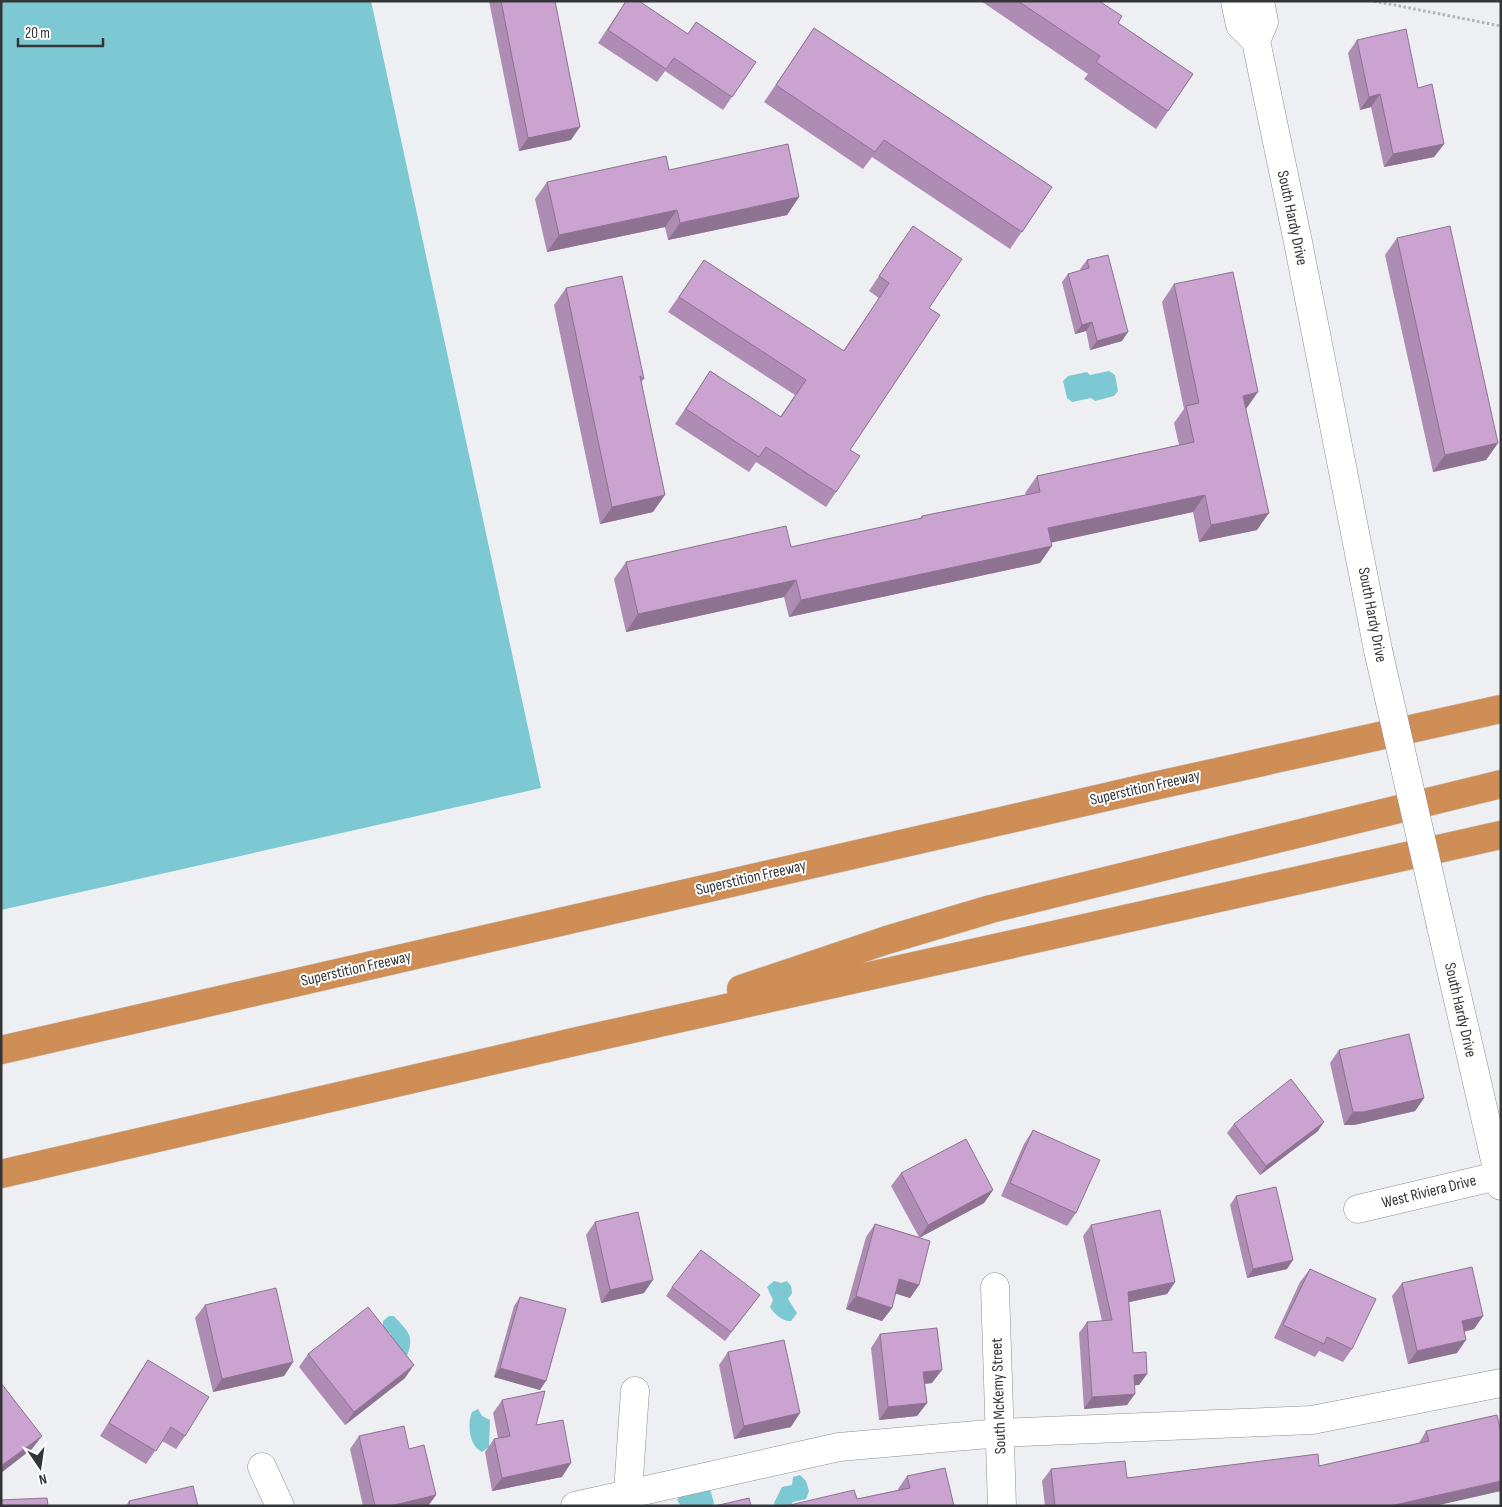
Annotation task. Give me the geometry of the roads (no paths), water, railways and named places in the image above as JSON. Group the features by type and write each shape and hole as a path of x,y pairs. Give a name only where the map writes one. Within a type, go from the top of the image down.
{"highway":[{"name":"Superstition Freeway","path":"1,1050 1135,790 1501,709"},
{"path":"578,1041 887,940 991,909 1501,784"},
{"path":"1,1174 578,1041 1501,835"}],"street":[{"name":"South Hardy Drive","path":"1236,1 1240,25 1256,42 1378,650 1500,1179"},
{"name":"South Hardy Drive","path":"1256,42 1264,22 1260,1"},
{"name":"West Riviera Drive","path":"1358,1210 1500,1179"},
{"name":"South McKemy Street","path":"995,1287 1002,1506"},
{"path":"575,1506 627,1500 839,1446 1000,1432 1312,1420 1501,1383"},
{"path":"627,1500 635,1391"},
{"path":"262,1467 280,1506"}],"water":[{"path":"1,1 371,1 541,788 1,910"},
{"path":"1109,371 1115,375 1118,391 1114,396 1095,401 1091,398 1072,402 1067,398 1063,381 1068,376 1087,372 1090,375"},
{"path":"774,1281 781,1283 787,1281 791,1286 792,1293 788,1299 797,1313 791,1321 779,1317 770,1307 773,1300 767,1287"},
{"path":"389,1316 394,1316 409,1335 410,1345 406,1359 392,1340 390,1333 383,1334 383,1321"},
{"path":"478,1409 482,1416 490,1420 489,1447 482,1452 474,1445 470,1434 470,1417 472,1412"},
{"path":"800,1475 806,1481 809,1491 806,1499 793,1502 790,1506 775,1506 774,1503 782,1487 792,1485 793,1477"},
{"path":"710,1489 714,1503 712,1506 681,1506 677,1500 682,1494 694,1494"}]}
